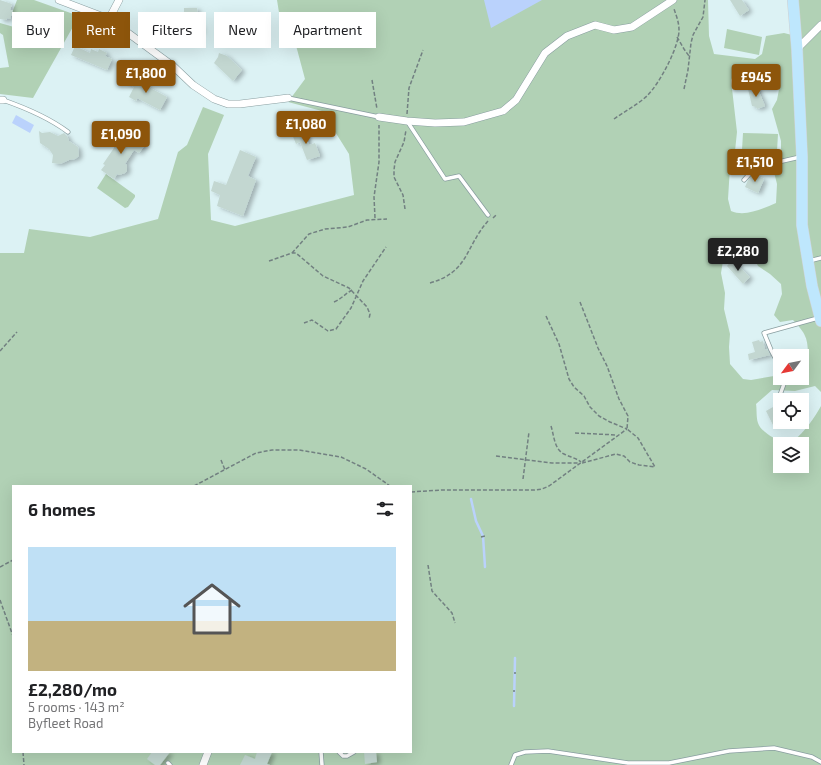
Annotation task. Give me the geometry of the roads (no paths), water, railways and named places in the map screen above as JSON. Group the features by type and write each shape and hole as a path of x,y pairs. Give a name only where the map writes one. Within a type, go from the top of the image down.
{"main road":[{"path":"793,0 802,157 802,225 820,319"}],"street":[{"path":"59,0 91,12"},
{"path":"113,12 119,0"},
{"path":"379,117 435,123 464,122 503,112 516,100 545,53 567,36 595,26 614,30 632,27 672,1"},
{"path":"797,49 821,25"},
{"path":"130,34 174,66 193,85 214,99 228,104 240,104 288,98"},
{"path":"203,765 208,753"}],"lane":[{"path":"288,98 379,117"},
{"path":"2,100 27,108 56,123 68,132"},
{"path":"407,121 445,179 459,176 488,215"},
{"path":"744,180 753,170 802,157"},
{"path":"808,261 821,258"},
{"path":"773,353 764,333 820,319"},
{"path":"511,765 515,756 525,752 548,752 628,764 670,763 729,751 774,748 812,757 821,762"},
{"path":"321,753 322,765"},
{"path":"340,753 343,756 347,756 352,753"}],"water":[{"path":"484,0 542,0 491,28"},
{"path":"16,115 34,125 30,133 12,123"}],"waterway":[{"path":"471,499 476,521 483,536 485,567"},
{"path":"514,706 515,658"}]}
